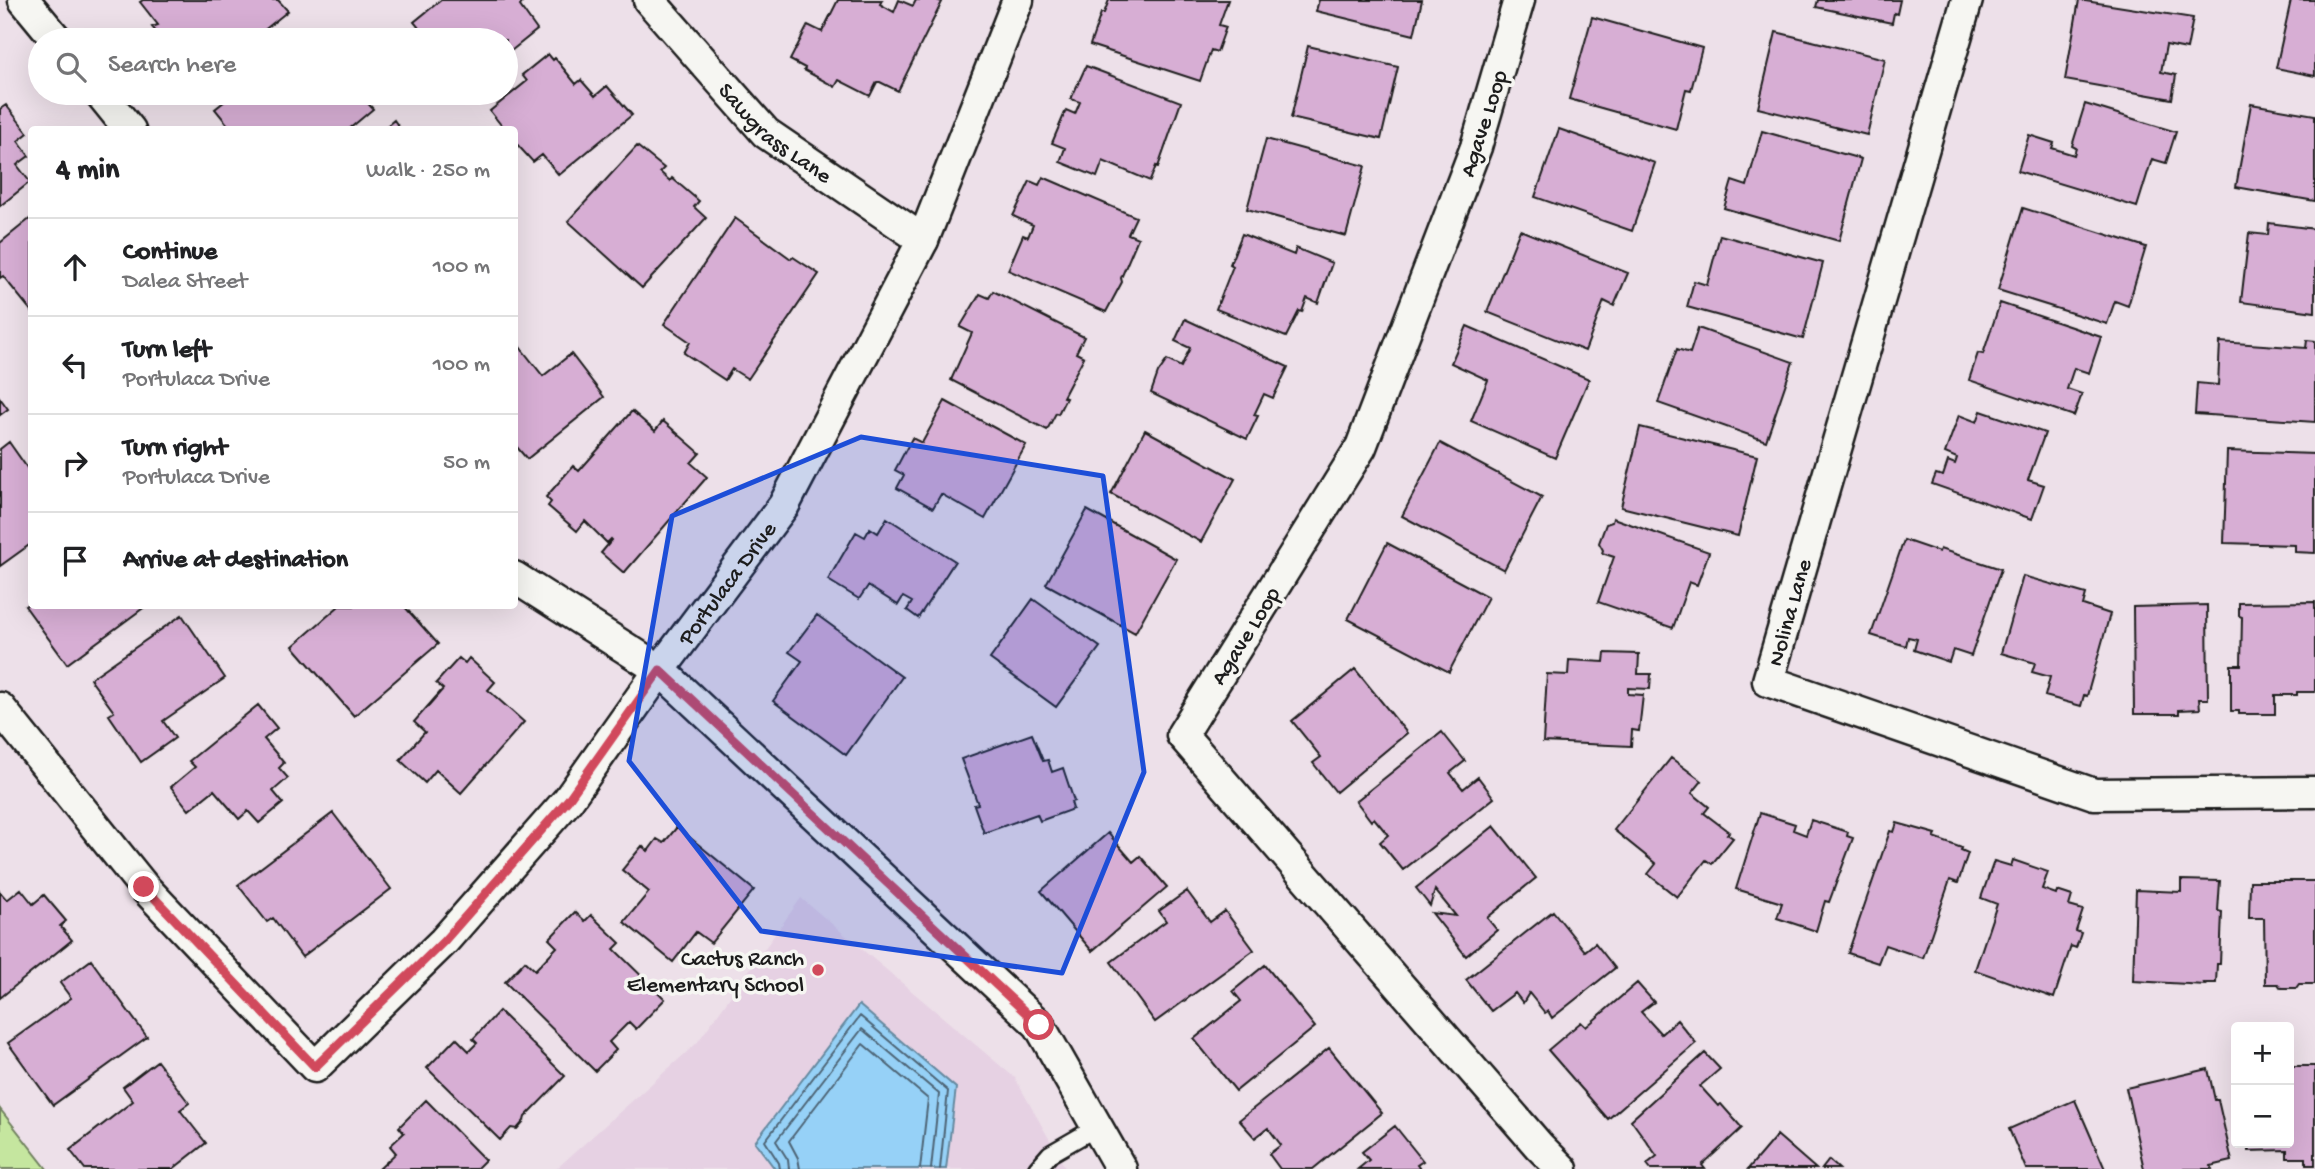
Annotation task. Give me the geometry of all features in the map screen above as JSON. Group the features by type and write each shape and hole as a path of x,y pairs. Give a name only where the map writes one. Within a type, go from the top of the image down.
{"street":[{"path":"24,0 47,28"},
{"name":"Sawgrass Lane","path":"649,0 766,133 923,240"},
{"name":"Portulaca Drive","path":"0,708 144,887 315,1067 444,941 559,810 784,505 923,240 1018,0"},
{"name":"Agave Loop","path":"1519,0 1476,147 1361,447 1182,736 1539,1146 1562,1169"},
{"name":"Nolina Lane","path":"1967,0 1768,681 2094,794 2315,792"},
{"path":"110,105 127,126"},
{"path":"518,580 660,670 1039,1025 1121,1169"}],"lane":[{"path":"1037,1169 1049,1154 1097,1127"}],"highlighted area":[{"path":"861,437 1103,476 1144,772 1062,973 761,931 629,761 672,516"}],"shaded area":[{"name":"Cactus Ranch Elementary School","path":"801,898 1015,1078 1066,1169 556,1169 697,1043"}],"green space":[{"path":"0,1109 47,1169 0,1169"}],"water":[{"path":"859,1005 956,1088 946,1169 775,1169 755,1142"}],"building":[{"path":"278,0 288,11 267,28 153,28 158,25 140,2"},
{"path":"441,0 520,0 520,6 537,30 518,45 518,28 419,28 414,22"},
{"path":"838,0 882,0 880,4 894,12 899,0 913,6 916,0 942,2 898,91 880,82 877,82 870,96 839,80 835,87 790,60 808,25 822,32"},
{"path":"1109,0 1228,0 1219,25 1226,27 1217,52 1211,50 1200,81 1090,45 1101,13 1104,13"},
{"path":"1319,0 1422,0 1414,35 1316,11"},
{"path":"1818,0 1900,0 1892,23 1816,7"},
{"path":"2079,0 2193,18 2187,49 2166,45 2161,72 2176,75 2172,99 2065,80"},
{"path":"2291,0 2315,0 2315,76 2276,68"},
{"path":"1592,17 1702,48 1691,90 1686,89 1676,129 1569,99"},
{"path":"1776,32 1885,59 1867,135 1758,108"},
{"path":"1308,46 1398,67 1381,139 1291,118"},
{"path":"548,54 553,60 555,58 576,84 581,80 595,96 607,86 632,115 559,175 542,155 533,162 518,145 518,126 502,126 490,111 497,105 518,105 518,88 527,81 522,75"},
{"path":"1086,66 1181,102 1158,167 1156,166 1150,181 1103,161 1097,177 1060,162 1065,148 1052,143 1066,110 1075,114 1080,102 1071,99"},
{"path":"2085,104 2176,132 2166,163 2152,159 2137,207 2018,171 2029,135 2054,143 2052,148 2074,155 2076,148 2072,146"},
{"path":"2251,104 2315,115 2315,201 2236,187"},
{"path":"6,105 28,133 18,141 28,157 17,165 28,179 28,184 0,206 0,109"},
{"path":"220,105 370,105 373,109 353,126 229,126 215,109"},
{"path":"394,120 398,126 387,126"},
{"path":"1559,129 1655,163 1632,231 1535,197"},
{"path":"1762,131 1861,159 1839,241 1724,208 1732,181 1747,186"},
{"path":"1266,139 1365,166 1346,236 1247,209"},
{"path":"637,146 664,168 660,172 670,181 672,178 699,201 694,207 706,218 642,288 568,221"},
{"path":"1043,177 1136,217 1128,234 1138,238 1121,278 1122,282 1106,312 1008,270 1023,235 1028,237 1033,225 1013,216 1030,181 1039,185"},
{"path":"2023,208 2146,247 2128,306 2115,301 2107,324 1998,290"},
{"path":"735,218 791,259 793,257 819,274 748,379 732,369 725,380 684,353 690,342 664,324"},
{"path":"28,220 28,307 3,276 0,278 0,243"},
{"path":"2269,223 2315,229 2315,312 2241,302 2249,233 2268,235"},
{"path":"1520,230 1628,273 1614,306 1604,301 1585,351 1487,312"},
{"path":"1242,234 1294,255 1296,248 1332,263 1318,303 1307,298 1302,312 1299,311 1286,337 1216,309"},
{"path":"1720,235 1823,263 1803,339 1687,307 1694,281 1707,285"},
{"path":"993,291 1084,337 1076,353 1084,357 1063,397 1066,398 1058,414 1056,413 1047,430 951,380 972,333 960,327 980,294 989,298"},
{"path":"2000,303 2101,337 2089,373 2074,368 2067,389 2082,394 2074,416 1969,380 1978,353 1983,354"},
{"path":"1185,319 1288,367 1273,398 1264,394 1254,415 1258,416 1247,439 1151,393 1158,373 1167,360 1181,367 1190,348 1175,341"},
{"path":"1467,326 1589,379 1555,458 1471,421 1488,380 1451,363"},
{"path":"1698,328 1793,362 1766,441 1658,403 1677,349 1690,353"},
{"path":"2307,340 2315,341 2315,422 2195,414 2197,383 2218,385 2220,342 2306,348"},
{"path":"520,347 543,376 571,354 604,397 527,459 518,448"},
{"path":"0,398 8,409 0,415"},
{"path":"945,401 1026,445 985,519 941,494 933,508 897,488 904,475 895,470 912,438 922,443"},
{"path":"632,411 655,431 663,421 700,453 691,463 707,477 624,573 601,553 611,539 607,543 585,521 577,531 548,506 551,502 546,497 573,466 579,471"},
{"path":"1981,411 2045,433 2028,480 2044,485 2032,519 1932,484 1936,474 1943,476 1948,461 1955,464 1957,458 1945,453 1959,415 1977,422"},
{"path":"1640,427 1757,456 1738,536 1621,507"},
{"path":"1145,430 1235,479 1201,542 1111,494"},
{"path":"9,442 28,469 28,546 0,566 0,449"},
{"path":"1440,443 1542,497 1504,570 1402,516"},
{"path":"2227,451 2315,454 2315,553 2295,552 2295,545 2224,543"},
{"path":"1087,510 1176,559 1135,633 1046,584"},
{"path":"887,518 955,561 918,618 907,610 912,602 903,597 898,605 868,586 859,599 828,580 856,532 865,537 870,528 878,533"},
{"path":"1613,518 1709,552 1697,585 1689,582 1673,628 1598,602 1614,557 1602,553 1599,543 1606,524 1612,522"},
{"path":"1904,540 2001,569 1971,656 1953,650 1949,662 1914,650 1917,639 1908,637 1906,646 1871,635"},
{"path":"1387,543 1488,597 1449,672 1348,619"},
{"path":"2023,576 2086,594 2083,605 2110,614 2087,696 2084,695 2081,706 2045,696 2050,677 2032,672 2035,663 2001,653"},
{"path":"1033,599 1100,647 1056,707 990,659"},
{"path":"2315,602 2315,692 2275,695 2275,714 2239,714 2239,711 2231,711 2231,665 2241,665 2242,617 2239,616 2239,603"},
{"path":"28,604 28,609 142,609 67,664 25,606"},
{"path":"2207,605 2208,699 2199,699 2200,709 2179,710 2179,714 2134,714 2133,607"},
{"path":"336,609 407,609 438,644 354,716 293,646"},
{"path":"182,615 225,678 163,721 175,738 141,762 109,715 114,712 90,679"},
{"path":"817,615 902,677 846,755 773,701 802,661 789,652"},
{"path":"1605,653 1639,654 1638,674 1651,674 1650,689 1628,688 1628,694 1643,695 1639,731 1632,730 1631,746 1543,742 1547,674 1568,675 1569,660 1604,662"},
{"path":"459,658 465,663 469,658 495,682 488,690 524,722 461,793 436,770 425,783 400,760 425,732 414,722 443,689 436,683"},
{"path":"1355,669 1407,733 1336,792 1313,763 1321,757 1292,721"},
{"path":"258,705 277,728 264,739 284,763 279,768 288,778 273,791 283,803 259,823 248,811 239,819 214,790 189,810 171,787 195,767 189,761"},
{"path":"1442,732 1465,761 1450,773 1463,789 1478,777 1494,798 1403,870 1380,842 1388,835 1374,818 1371,821 1356,801"},
{"path":"1032,734 1043,761 1048,760 1052,772 1063,768 1074,801 1071,802 1073,809 1040,821 1037,814 984,833 974,805 978,804 961,759"},
{"path":"1671,758 1702,781 1692,793 1709,807 1704,813 1733,838 1712,864 1706,860 1677,897 1648,874 1656,864 1614,830"},
{"path":"333,813 391,889 302,957 273,918 267,922 238,885"},
{"path":"1760,813 1795,824 1793,830 1806,835 1811,820 1848,832 1847,836 1853,838 1829,902 1825,901 1816,931 1777,918 1782,903 1736,889"},
{"path":"1897,823 1936,834 1934,838 1962,848 1961,850 1968,853 1958,883 1950,880 1923,958 1885,945 1878,963 1848,953 1890,831 1894,832"},
{"path":"1494,826 1536,878 1487,918 1497,930 1466,956 1432,913 1456,916 1435,890 1430,906 1416,888"},
{"path":"677,827 754,890 711,943 696,932 673,962 624,922 649,892 622,870 642,846 648,851 657,839 664,843"},
{"path":"1108,833 1133,862 1140,856 1167,887 1092,951 1041,891"},
{"path":"2013,860 2048,872 2042,889 2072,896 2069,906 2083,910 2076,931 2081,933 2076,948 2071,946 2054,998 1975,970 1997,904 1981,898 1994,861 2011,866"},
{"path":"2181,880 2220,881 2220,964 2217,964 2216,983 2204,983 2205,985 2133,981 2136,890 2181,892"},
{"path":"2250,881 2315,881 2315,984 2281,988 2278,984 2265,984 2264,918 2249,918"},
{"path":"21,889 33,904 44,895 66,921 60,926 72,940 0,998 0,892 7,900"},
{"path":"1187,891 1210,922 1225,911 1254,950 1155,1022 1111,962 1166,921 1159,911"},
{"path":"1553,911 1585,951 1595,943 1615,968 1552,1018 1529,993 1523,1003 1515,993 1491,1011 1466,980"},
{"path":"575,912 585,921 591,915 620,943 614,949 665,999 636,1029 629,1022 609,1042 616,1050 595,1071 505,982 525,961 535,970 557,947 549,939"},
{"path":"91,960 147,1037 53,1105 8,1043 71,998 60,983"},
{"path":"1265,965 1315,1027 1236,1091 1194,1039 1241,1001 1233,991"},
{"path":"1637,983 1654,1002 1641,1012 1661,1034 1677,1020 1696,1043 1608,1119 1548,1050 1581,1022 1586,1027"},
{"path":"499,1011 565,1076 525,1117 517,1129 511,1128 500,1140 427,1068 456,1038 469,1051 477,1043 473,1039"},
{"path":"1329,1048 1382,1113 1313,1169 1280,1169 1269,1154 1281,1145 1268,1128 1255,1138 1239,1120"},
{"path":"1705,1053 1720,1069 1700,1086 1718,1106 1721,1104 1742,1128 1702,1165 1705,1169 1651,1169 1647,1164 1657,1156 1631,1120"},
{"path":"157,1061 189,1103 180,1110 206,1143 173,1169 85,1169 70,1150 133,1101 123,1087"},
{"path":"2294,1066 2315,1066 2315,1165 2306,1165 2306,1158 2287,1158 2287,1150 2248,1151 2248,1148 2294,1148"},
{"path":"2208,1069 2232,1161 2211,1166 2212,1169 2144,1169 2126,1088"},
{"path":"426,1100 485,1160 476,1169 379,1169 396,1153 390,1146 404,1133 399,1127"},
{"path":"2075,1100 2105,1169 2026,1169 2009,1129"},
{"path":"1395,1126 1423,1161 1417,1165 1420,1169 1358,1169 1369,1160 1362,1152"},
{"path":"1777,1135 1816,1169 1748,1169"},
{"path":"1829,1160 1839,1169 1822,1169"}],"place":[{"name":"Cactus Ranch Elementary School","path":"818,970"}],"route":[{"path":"144,887 315,1067 444,941 568,800 660,670 1039,1025"}]}
